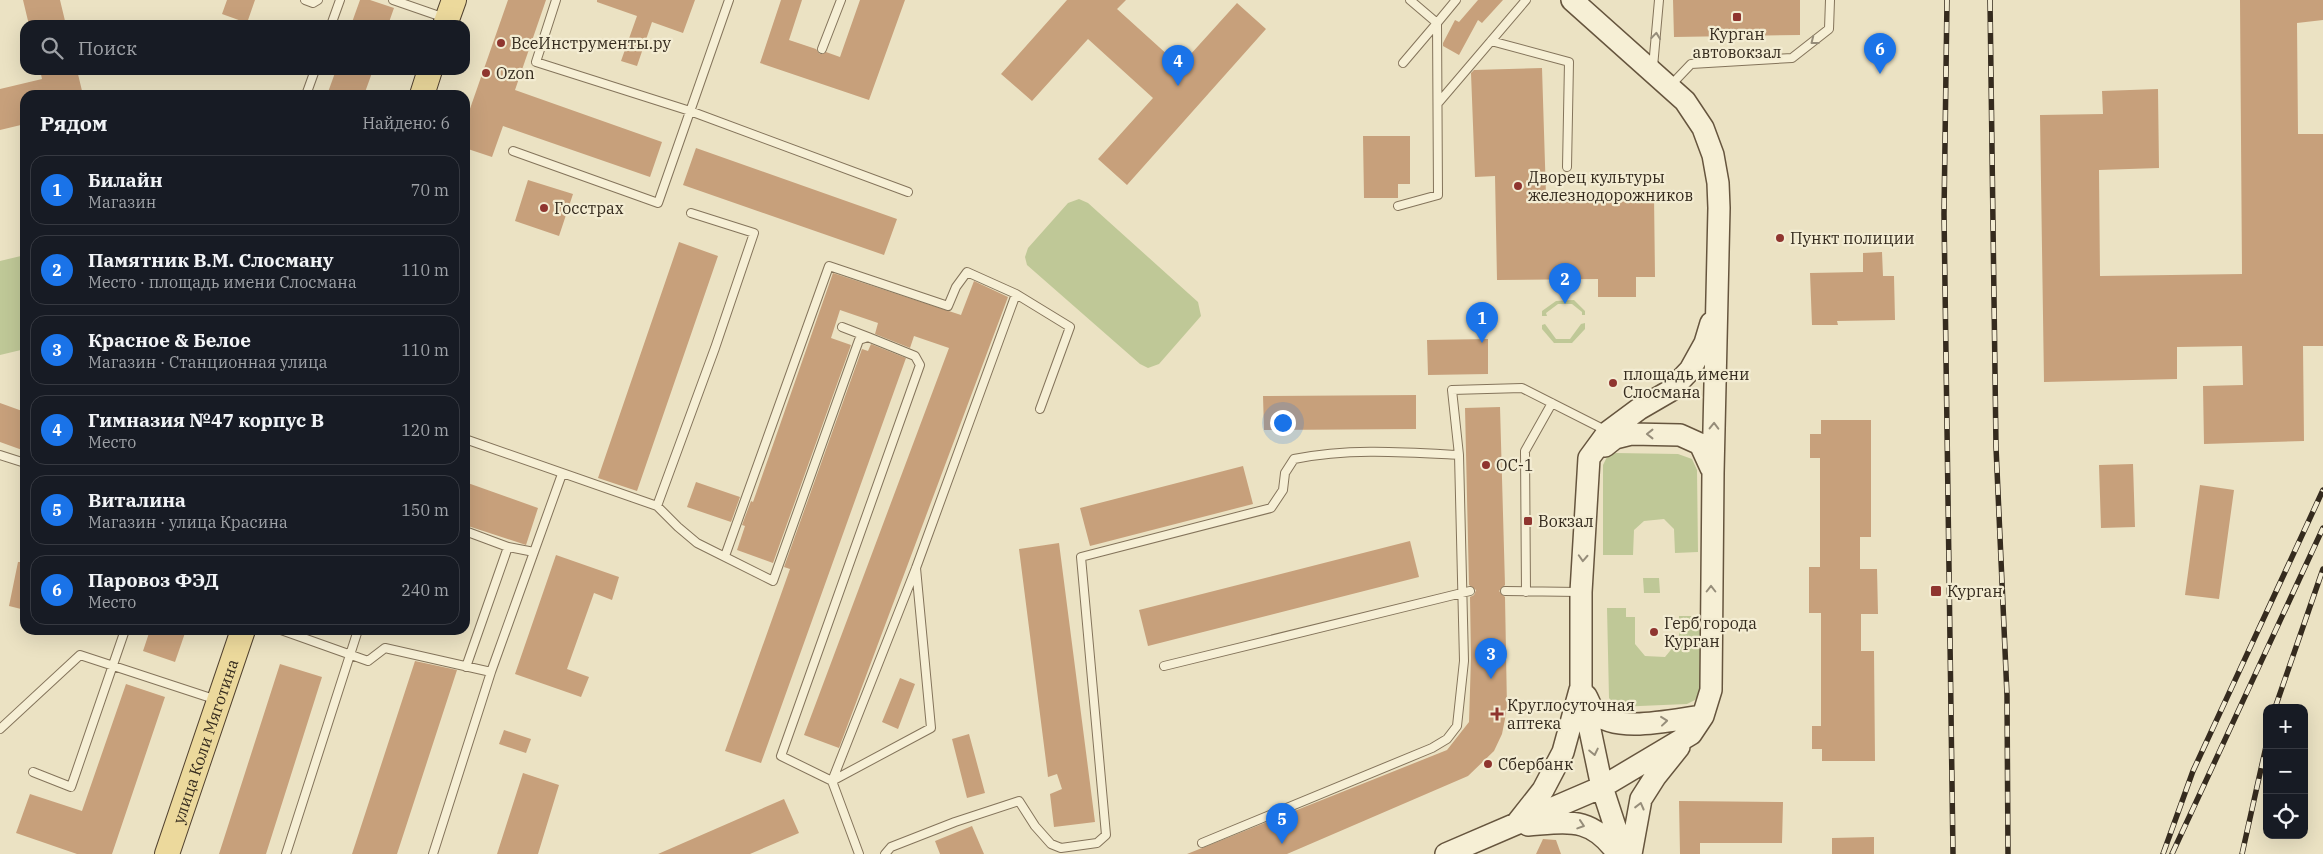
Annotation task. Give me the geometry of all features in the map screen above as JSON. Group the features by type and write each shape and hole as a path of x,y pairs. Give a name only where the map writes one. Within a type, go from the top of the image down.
{"main road":[{"path":"1572,0 1685,102 1702,128 1713,155 1718,183 1711,690 1703,716 1691,734 1654,777 1641,799 1631,854"},
{"path":"424,90 428,75"},
{"path":"1624,854 1602,787 1581,687 1581,592 1590,458 1608,432 1639,409 1670,391 1690,370 1705,343 1717,301"},
{"path":"1590,458 1615,438 1631,434 1680,435 1700,444 1713,473"},
{"name":"улица Коли Мяготина","path":"167,854 241,635"},
{"path":"1581,687 1596,713 1611,723 1627,725 1703,716"},
{"path":"1516,826 1544,790 1563,752 1581,687"},
{"path":"1446,854 1516,826 1602,787 1691,734"},
{"path":"1516,826 1575,822 1596,830 1611,844 1618,854"}],"lane":[{"path":"306,0 313,3 318,0"},
{"path":"333,20 340,0"},
{"path":"393,0 449,15"},
{"path":"556,0 536,62 690,111 908,192"},
{"path":"513,151 658,203 728,0"},
{"path":"822,49 841,0"},
{"path":"1398,206 1438,195 1439,102 1437,23 1410,0"},
{"path":"1403,63 1456,0"},
{"path":"1439,102 1526,0"},
{"path":"1652,72 1659,0"},
{"path":"1669,88 1691,64 1792,58 1829,29 1830,0"},
{"path":"1492,41 1569,62 1567,167"},
{"path":"308,90 313,75"},
{"path":"657,506 716,348 754,233 691,213"},
{"path":"725,556 830,266 948,306 956,288 967,272 1016,294 1070,327 1040,409"},
{"path":"859,854 832,781 916,568 1016,294"},
{"path":"832,781 782,756 920,365 915,356 842,327"},
{"path":"470,441 657,506 697,543 774,581 859,340 868,337"},
{"path":"1202,843 1432,748 1447,738 1457,726 1464,660 1466,592 1459,455 1452,390 1522,388 1608,432"},
{"path":"1526,592 1525,451 1552,402"},
{"path":"885,854 890,847 946,825 1018,801 1040,832 1051,844 1061,848 1096,843 1106,834 1081,557 1271,508 1283,490 1285,473 1294,459 1327,452 1376,450 1459,455"},
{"path":"0,455 20,461"},
{"path":"433,854 491,672 562,474"},
{"path":"470,534 508,547 534,552"},
{"path":"466,667 508,547"},
{"path":"832,781 931,728 916,568"},
{"path":"1164,666 1466,592"},
{"path":"1505,592 1581,592"},
{"path":"33,772 71,787 123,635"},
{"path":"295,635 368,661 385,648 491,672"},
{"path":"286,854 356,635"},
{"path":"0,729 80,655 219,700"}],"green space":[{"path":"1079,199 1088,203 1198,302 1201,316 1159,364 1148,368 1140,364 1027,265 1025,257 1028,248 1068,203"},
{"path":"20,256 20,350 0,355 0,261"},
{"path":"1574,300 1585,311 1585,315 1582,315 1582,312 1572,304 1558,304 1546,313 1547,316 1542,316 1542,311 1556,301"},
{"path":"1585,323 1585,329 1572,343 1554,343 1542,329 1542,325 1545,324 1556,339 1570,339 1581,324"},
{"path":"1615,453 1678,454 1692,459 1697,470 1698,552 1675,553 1674,529 1664,519 1644,521 1634,530 1633,555 1603,555 1603,465 1607,457"},
{"path":"1643,578 1659,578 1660,593 1644,593"},
{"path":"1607,608 1626,608 1626,617 1635,617 1635,644 1645,656 1665,657 1679,640 1679,616 1700,616 1700,691 1695,700 1687,704 1616,707 1609,698"}],"building":[{"path":"23,0 60,0 65,20 28,20"},
{"path":"227,0 255,0 248,20 239,20 222,14"},
{"path":"360,0 370,0 394,8 390,20 353,20"},
{"path":"508,0 546,0 515,90 662,142 650,177 503,126 492,157 470,150 470,109"},
{"path":"597,0 695,0 683,33 652,22 637,66 621,61 637,16 597,2"},
{"path":"781,0 802,0 789,40 816,49 820,54 826,52 840,57 860,0 905,0 869,100 760,63"},
{"path":"1067,0 1126,0 1117,9 1180,66 1237,3 1266,29 1127,185 1098,159 1153,98 1088,39 1032,101 1001,74"},
{"path":"1478,0 1503,0 1482,23 1478,20 1459,55 1443,46 1443,43 1455,20 1459,22"},
{"name":"Курган автовокзал","path":"1673,0 1800,0 1800,35 1674,37"},
{"path":"2240,0 2323,0 2323,20 2297,23 2298,134 2323,134 2323,346 2303,346 2304,441 2204,444 2203,386 2243,385 2242,346 2177,347 2177,379 2044,382 2040,115 2103,114 2102,91 2158,89 2159,168 2099,170 2100,276 2242,274"},
{"name":"Дворец культуры железнодорожников","path":"1542,68 1546,196 1654,195 1655,277 1636,277 1636,297 1598,297 1598,279 1497,280 1495,176 1475,177 1471,73 1474,70"},
{"path":"41,75 78,75 82,90 20,90 20,125 0,130 0,89 42,79"},
{"path":"334,75 371,75 366,90 329,90"},
{"path":"1363,136 1410,136 1410,184 1398,184 1398,198 1364,198"},
{"path":"696,148 897,219 884,255 683,185"},
{"name":"Госстрах","path":"528,180 573,194 559,236 515,221"},
{"path":"679,242 718,256 637,491 598,478"},
{"path":"1882,252 1883,276 1894,276 1895,320 1837,321 1838,325 1812,325 1810,273 1863,272 1863,253"},
{"path":"833,273 961,315 974,281 1008,297 839,748 804,735 949,348 914,336 910,348 875,334 878,323 840,310 831,338 851,345 773,563 737,550 745,526 742,525 751,501 753,502"},
{"path":"1488,339 1488,374 1428,375 1427,340"},
{"path":"871,344 906,358 761,763 725,751 790,569 784,567 862,349 868,351"},
{"path":"1416,395 1416,429 1264,430 1263,396"},
{"path":"0,403 20,410 20,449 0,442"},
{"path":"1500,407 1505,585 1499,591 1505,597 1507,709 1502,734 1494,751 1468,776 1287,854 1187,854 1447,750 1469,722 1470,597 1474,595 1476,590 1469,585 1465,408"},
{"path":"1821,420 1871,420 1871,537 1860,537 1860,569 1877,569 1878,614 1861,614 1861,651 1874,651 1875,761 1822,761 1822,749 1812,749 1812,726 1821,726 1821,613 1809,613 1809,567 1820,567 1820,458 1810,458 1810,434 1821,434"},
{"path":"2133,464 2135,527 2101,528 2099,465"},
{"path":"1243,466 1253,504 1090,546 1080,508"},
{"path":"696,482 740,497 731,522 687,507"},
{"path":"470,484 538,508 526,545 470,527"},
{"path":"2200,485 2234,490 2219,599 2185,595"},
{"path":"1410,541 1419,577 1148,646 1139,610"},
{"path":"1059,543 1095,822 1054,827 1050,794 1062,789 1057,774 1048,777 1019,549"},
{"path":"556,555 619,577 612,600 594,593 567,669 589,677 581,697 515,674"},
{"path":"18,562 20,562 20,609 9,606"},
{"path":"148,635 184,635 175,662 143,651"},
{"path":"415,661 457,670 397,854 352,854"},
{"path":"280,664 322,677 266,854 219,854"},
{"path":"900,678 915,684 898,729 882,722"},
{"path":"126,684 165,697 112,854 77,854 16,833 30,794 82,811"},
{"path":"504,730 531,739 526,753 499,744"},
{"path":"969,734 985,793 967,798 952,739"},
{"path":"523,773 559,785 538,854 497,854"},
{"path":"784,799 799,833 750,854 658,854"},
{"path":"1679,801 1783,802 1782,843 1700,843 1700,854 1680,854"},
{"path":"972,826 984,854 940,854 935,841"},
{"path":"1874,837 1874,854 1832,854 1832,838"},
{"path":"1543,839 1556,840 1561,854 1536,854"}],"railway":[{"path":"1947,0 1944,214 1953,854"},
{"path":"1990,0 1996,447 2007,695 2008,854"},
{"path":"2163,854 2193,771 2323,490"},
{"path":"2172,854 2323,528"},
{"path":"2276,704 2323,569"},
{"path":"2242,854 2265,749"}],"place":[{"name":"Курган автовокзал","path":"1737,17"},
{"name":"ВсеИнструменты.ру","path":"501,43"},
{"name":"Ozon","path":"486,73"},
{"name":"Паровоз ФЭД","path":"1880,74"},
{"name":"Гимназия №47 корпус В","path":"1178,86"},
{"name":"Дворец культуры железнодорожников","path":"1518,186"},
{"name":"Госстрах","path":"544,208"},
{"name":"Пункт полиции","path":"1780,238"},
{"name":"Памятник В.М. Слосману","path":"1565,304"},
{"name":"Билайн","path":"1482,343"},
{"name":"площадь имени Слосмана","path":"1613,383"},
{"name":"ОС-1","path":"1486,465"},
{"name":"Вокзал","path":"1528,521"},
{"name":"Курган","path":"1936,591"},
{"name":"Герб города Курган","path":"1654,632"},
{"name":"Красное & Белое","path":"1491,679"},
{"name":"Круглосуточная аптека","path":"1497,714"},
{"name":"Сбербанк","path":"1488,764"},
{"name":"Виталина","path":"1282,844"}]}
